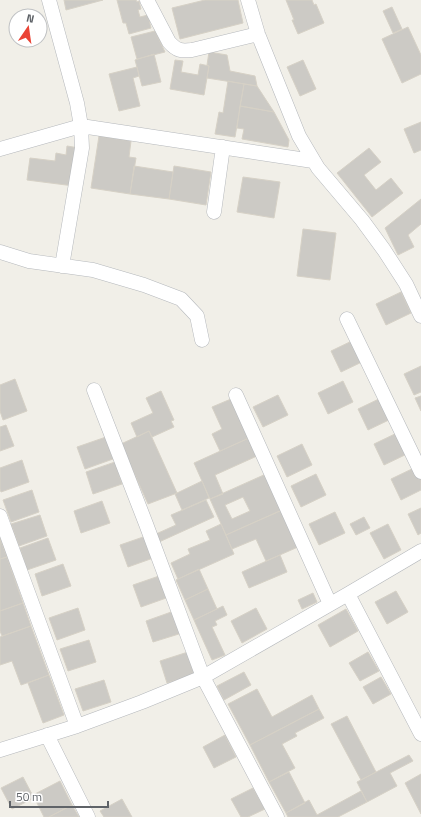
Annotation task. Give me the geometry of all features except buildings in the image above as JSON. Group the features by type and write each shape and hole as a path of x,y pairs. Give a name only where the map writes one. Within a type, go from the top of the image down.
{"street":[{"path":"50,0 77,103 81,126 82,148 62,266"},
{"path":"147,0 169,42 174,47 182,51 192,50 258,34"},
{"path":"248,0 258,34 299,136 318,168 362,220 384,250 406,284 421,316"},
{"path":"0,150 81,126 313,161"},
{"path":"214,212 223,147"},
{"path":"0,252 29,261 93,270 144,285 181,299 197,316 202,340"},
{"path":"347,318 421,472"},
{"path":"94,390 203,677 277,817"},
{"path":"236,395 330,604"},
{"path":"0,516 77,726"},
{"path":"0,750 77,726 203,677 421,551"},
{"path":"348,594 421,734"},
{"path":"47,735 88,817"}]}
